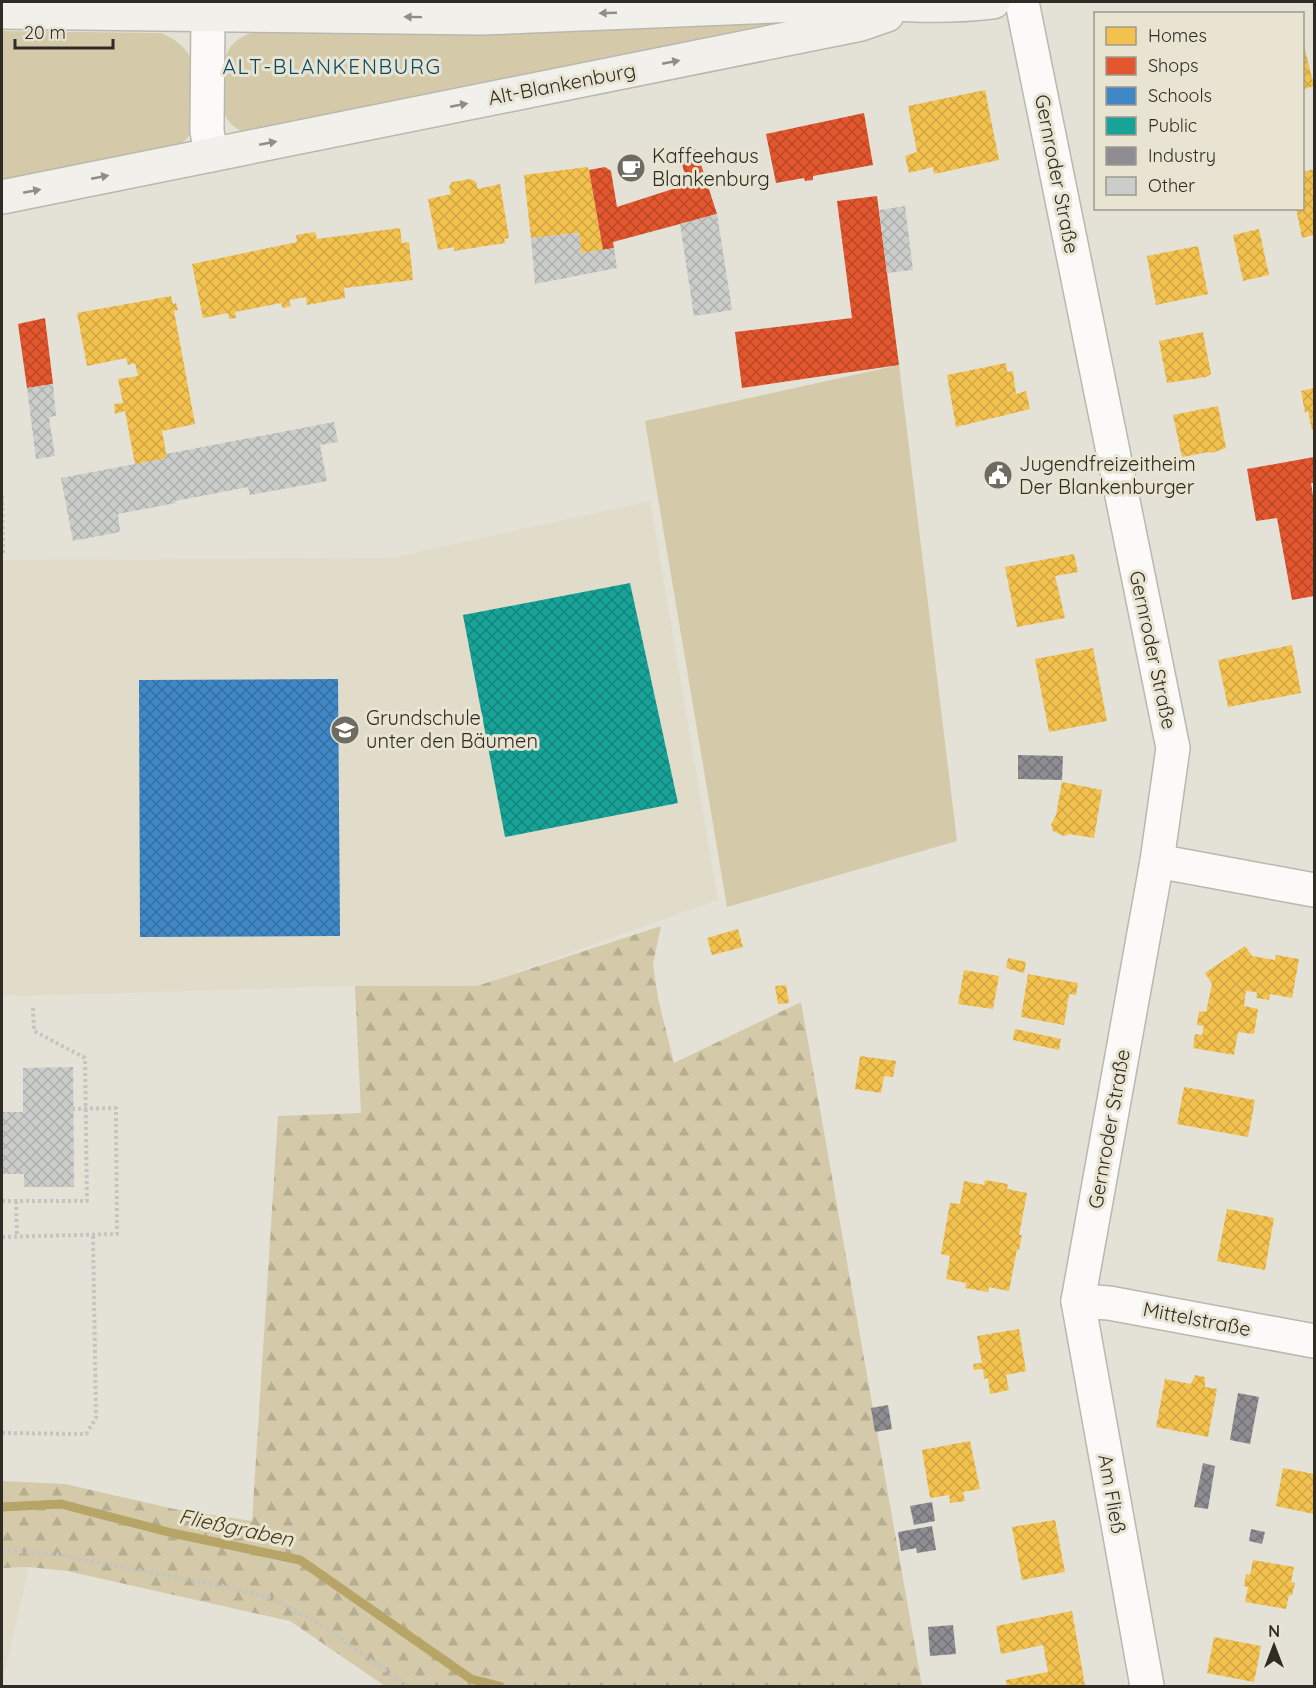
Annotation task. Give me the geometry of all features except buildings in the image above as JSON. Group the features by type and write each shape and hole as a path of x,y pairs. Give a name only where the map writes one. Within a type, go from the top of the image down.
{"main road":[{"name":"Alt-Blankenburg","path":"2,12 483,18 872,2 912,6 993,2"},
{"name":"Alt-Blankenburg","path":"2,197 861,24 912,6"}],"street":[{"name":"Gernroder Straße","path":"1022,2 1173,748 1157,861 1078,1301"},
{"path":"208,15 207,131 211,155"},
{"path":"1157,861 1314,890"},
{"name":"Mittelstraße","path":"1078,1301 1110,1303 1314,1341"},
{"name":"Am Fließ","path":"1078,1301 1147,1686"}],"path":[{"path":"2,496 3,553"},
{"path":"2,1201 87,1201 85,1058 34,1031 33,1008"},
{"path":"2,1237 117,1234 116,1108 73,1109"},
{"path":"16,1201 17,1236"},
{"path":"2,1433 86,1434 96,1418 93,1235"},
{"path":"2,1551 48,1553 228,1587 274,1599 326,1628 407,1686"}],"shaded area":[{"name":"Grundschule unter den Bäumen","path":"650,501 718,900 477,986 355,986 2,995 2,560 391,558"},
{"path":"29,1567 2,1684 2,1568"}],"green space":[{"path":"768,19 770,29 247,134 232,125 223,109 224,61 236,41 254,32 503,35"},
{"path":"2,31 162,33 167,35 184,48 192,62 190,135 175,149 2,185"},
{"path":"899,365 957,841 727,907 645,421"},
{"path":"661,926 653,964 658,998 674,1063 801,1002 922,1686 385,1686 290,1621 67,1571 29,1567 2,1568 2,1481 65,1484 174,1509 252,1521 278,1116 361,1113 355,986 477,986"}],"waterway":[{"name":"Fließgraben","path":"2,1507 61,1504 172,1533 300,1560 471,1679 499,1686"}],"place":[{"name":"Kaffeehaus Blankenburg","path":"631,168"},
{"name":"Jugendfreizeitheim Der Blankenburger","path":"998,475"},
{"name":"Grundschule unter den Bäumen","path":"345,730"}],"district":[{"name":"ALT-BLANKENBURG","path":"332,67"}]}
